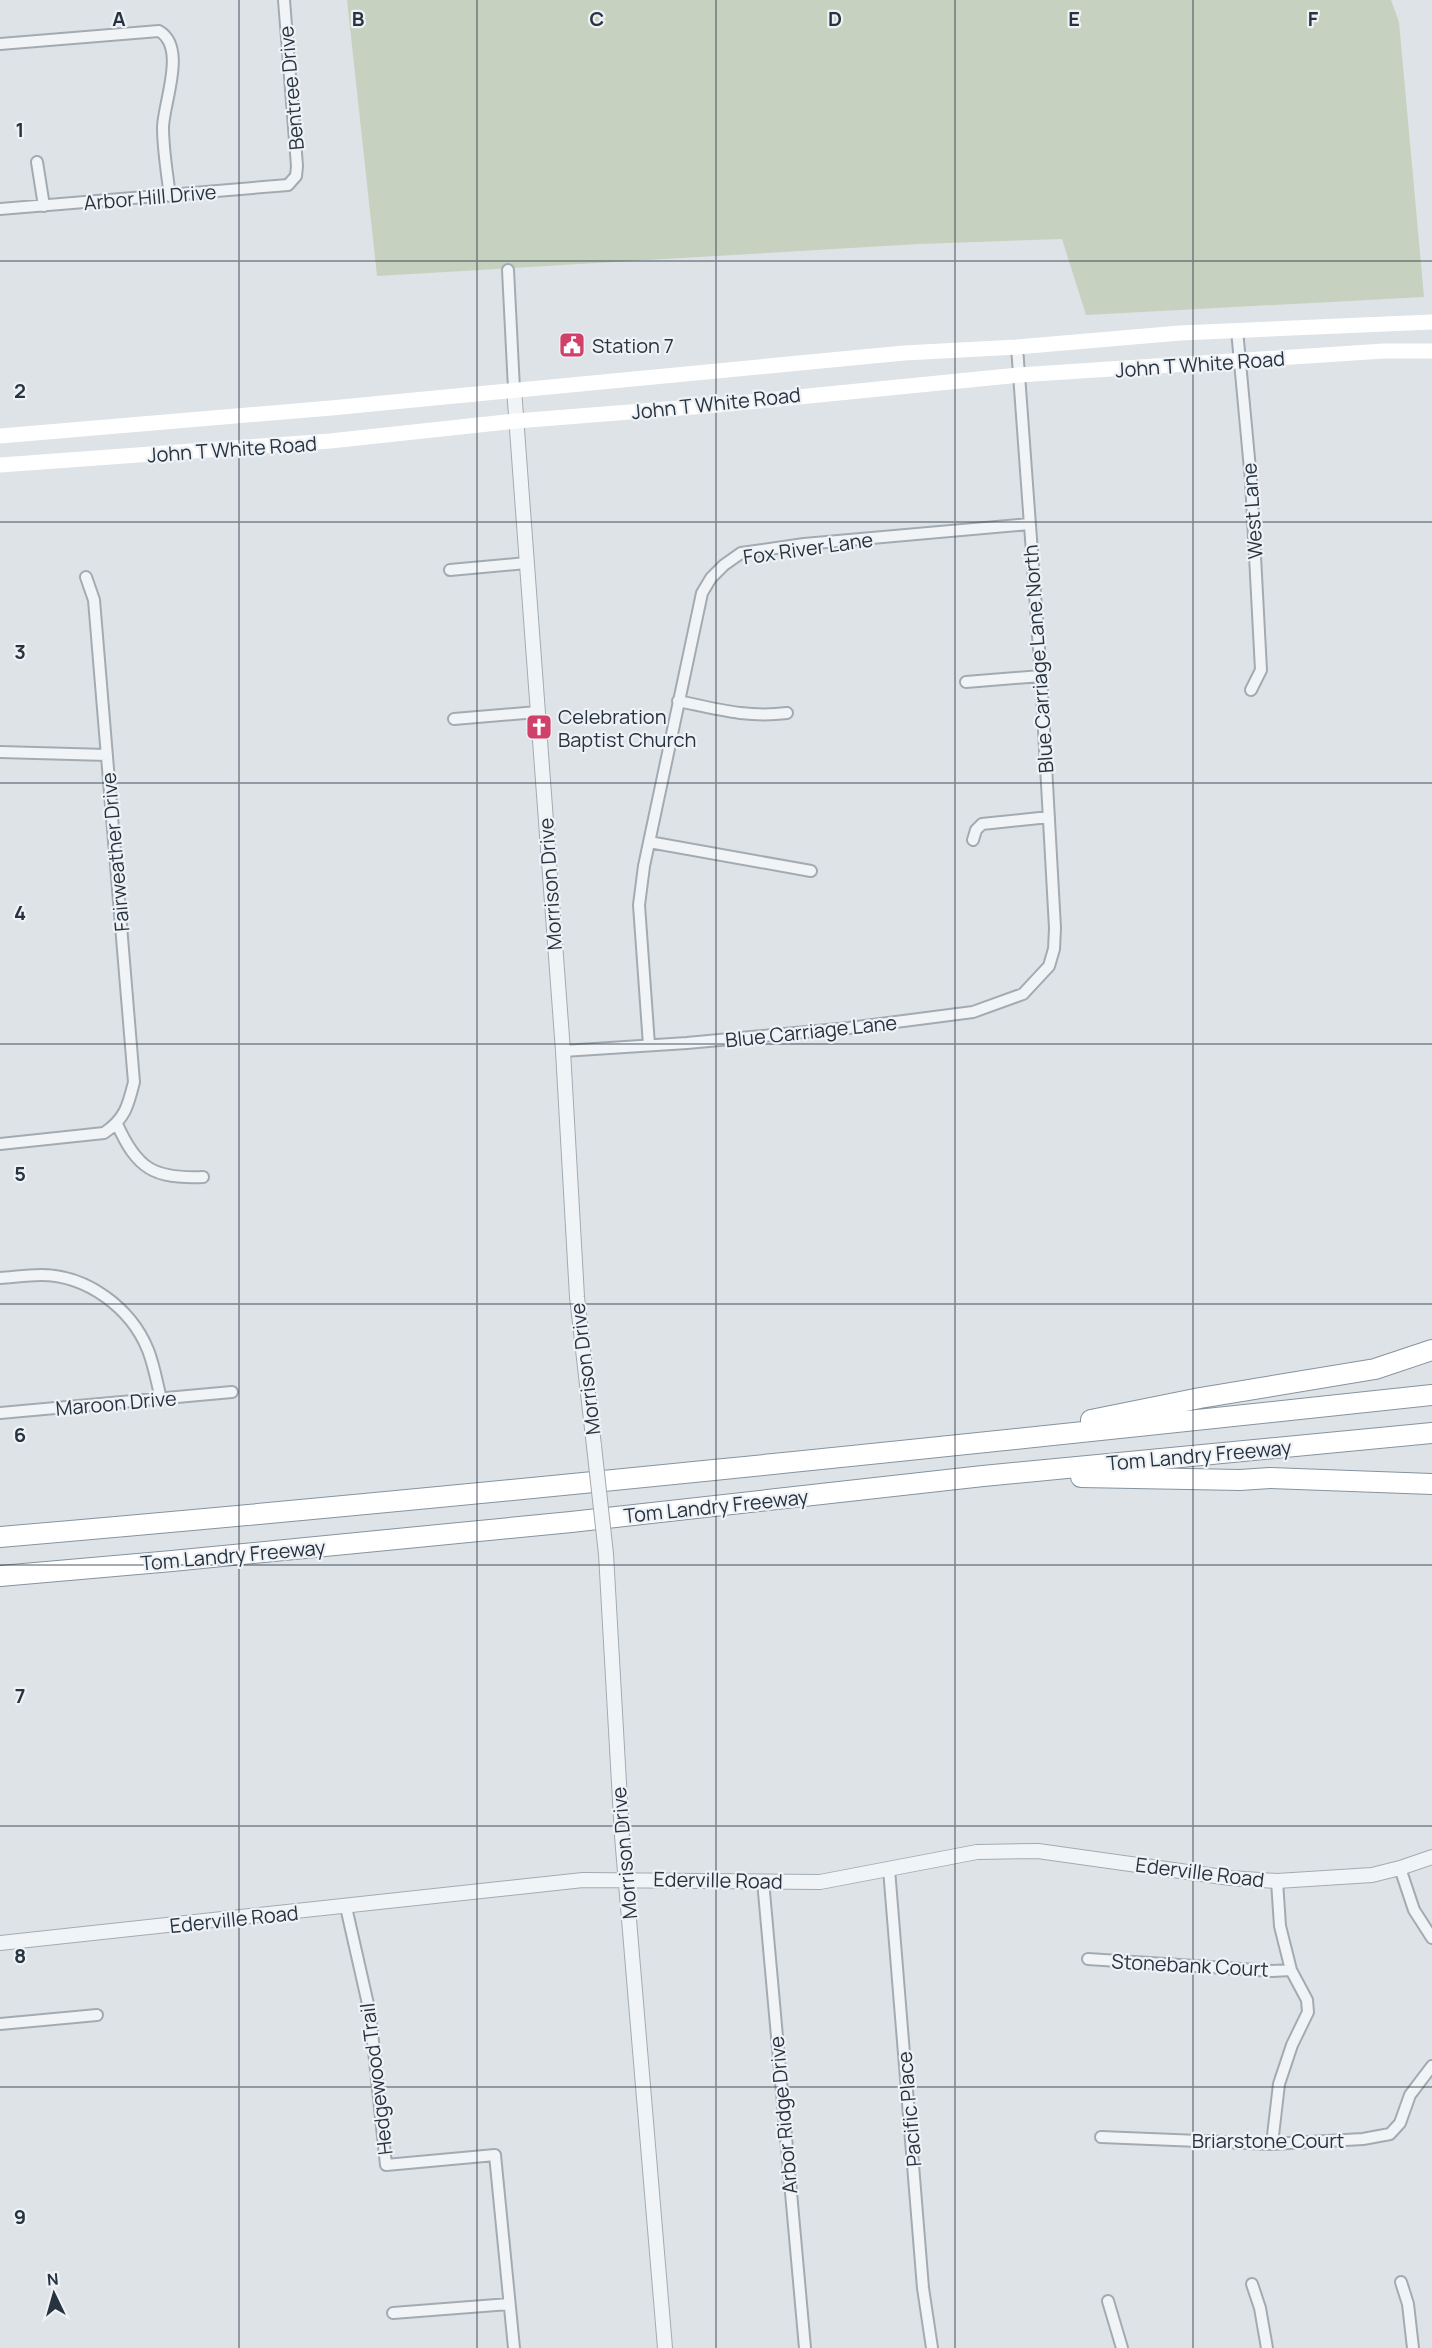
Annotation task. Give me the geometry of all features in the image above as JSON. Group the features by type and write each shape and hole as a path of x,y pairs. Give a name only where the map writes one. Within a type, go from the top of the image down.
{"highway":[{"path":"976,1444 1200,1398 1375,1369 1432,1350"},
{"name":"Tom Landry Freeway","path":"0,1537 976,1444 1432,1395"},
{"name":"Tom Landry Freeway","path":"0,1576 172,1562 548,1524 983,1476 1432,1433"},
{"path":"983,1476 1239,1480 1270,1478 1432,1484"}],"main road":[{"name":"John T White Road","path":"0,436 904,353 1017,347 1237,330 1432,322"},
{"name":"John T White Road","path":"0,465 330,441 516,421 718,405 1019,375 1384,351 1432,351"}],"street":[{"name":"Bentree Drive","path":"284,0 296,176"},
{"path":"0,44 159,31 164,34 171,44 172,78 163,124 164,153 170,196"},
{"path":"37,162 44,207"},
{"name":"Arbor Hill Drive","path":"0,209 288,185 296,176"},
{"path":"508,270 514,389"},
{"name":"West Lane","path":"1237,330 1251,480 1261,670 1251,690"},
{"name":"Blue Carriage Lane North","path":"1017,347 1041,676 1055,928 1054,949 1046,970"},
{"name":"Morrison Drive","path":"514,389 562,1050 577,1297 606,1554 622,1836 665,2348"},
{"name":"Fox River Lane","path":"649,1045 639,905 649,842 678,701 702,593 711,578 723,565 741,553 804,544 1029,524"},
{"path":"450,570 526,562"},
{"name":"Fairweather Drive","path":"86,577 94,600 134,1082 129,1105 117,1124"},
{"path":"966,682 1041,676"},
{"path":"678,701 746,715 787,713"},
{"path":"454,719 537,712"},
{"path":"0,752 107,756"},
{"path":"973,840 976,830 982,824 1048,817"},
{"path":"649,842 811,871"},
{"name":"Blue Carriage Lane","path":"562,1050 849,1028 973,1012 1023,994 1046,970"},
{"path":"0,1136 0,1144 104,1133 117,1124 128,1150 149,1169 175,1178 203,1177"},
{"path":"0,1278 43,1275 80,1282 115,1303 135,1325 148,1350 161,1399"},
{"name":"Maroon Drive","path":"0,1413 232,1392"},
{"name":"Ederville Road","path":"0,1943 583,1880 820,1882 978,1852 1038,1851 1230,1878 1277,1881 1372,1875 1432,1857"},
{"path":"1400,1868 1414,1910 1432,1938"},
{"name":"Pacific Place","path":"889,1869 922,2277 932,2348"},
{"name":"Arbor Ridge Drive","path":"763,1881 805,2348"},
{"path":"1272,2144 1279,2084 1292,2045 1308,2012 1306,2000 1291,1970 1280,1926 1277,1881"},
{"name":"Hedgewood Trail","path":"346,1907 370,2013 386,2165 495,2155 514,2348"},
{"name":"Stonebank Court","path":"1088,1959 1272,1971 1291,1970"},
{"path":"0,2024 97,2015"},
{"name":"Briarstone Court","path":"1101,2137 1272,2144 1363,2139 1390,2134 1400,2123 1410,2095 1432,2066"},
{"path":"1401,2282 1408,2304 1413,2348"},
{"path":"1252,2284 1260,2308 1268,2348"},
{"path":"1108,2301 1122,2348"},
{"path":"393,2313 509,2304"}],"green space":[{"path":"347,0 1391,0 1399,22 1424,297 1086,315 1062,239 919,244 377,276"}],"place":[{"name":"Station 7","path":"572,345"},
{"name":"Celebration Baptist Church","path":"539,727"}]}
